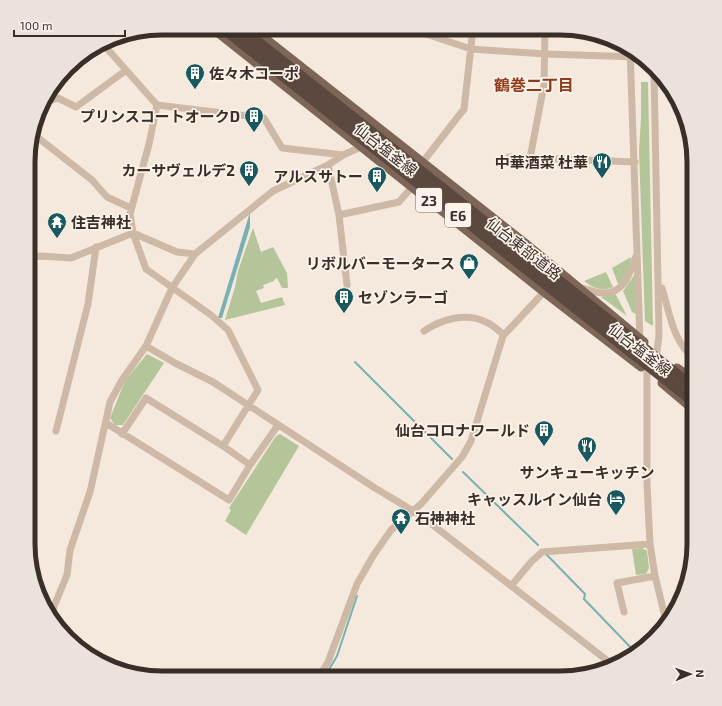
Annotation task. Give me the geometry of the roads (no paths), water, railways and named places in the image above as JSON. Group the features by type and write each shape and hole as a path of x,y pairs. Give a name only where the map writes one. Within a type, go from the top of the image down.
{"highway":[{"name":"仙台東部道路","path":"232,35 687,396"},
{"name":"仙台東部道路","path":"249,35 687,382"}],"main road":[{"name":"仙台塩釜線","path":"221,35 687,404"},
{"name":"仙台塩釜線","path":"261,35 579,287 656,352 687,375"}],"street":[{"path":"429,35 471,49 545,54 623,52"},
{"path":"422,163 464,109 472,35"},
{"path":"530,158 544,85 545,35"},
{"path":"107,48 125,71 157,105 264,118 282,148 343,155"},
{"path":"630,57 640,339 647,372 647,484 650,544 655,576 665,615"},
{"path":"51,100 58,98 76,107 125,71"},
{"path":"647,372 656,352 659,335 654,77"},
{"path":"157,105 149,144 131,208 130,214 133,233 146,269 211,315 228,330 258,390 223,446"},
{"path":"37,137 92,180 107,197 131,208"},
{"path":"53,609 68,575 70,550 90,492 110,402 122,380 146,346 172,288 195,254 273,190 328,165 343,155 361,147"},
{"path":"509,157 635,162"},
{"path":"328,165 339,215 347,285"},
{"path":"339,215 399,202 412,187"},
{"path":"35,257 71,258 133,233 177,252 195,254"},
{"path":"56,431 88,304 96,247"},
{"path":"579,287 603,294 614,291 628,279 637,252"},
{"path":"659,280 676,334 687,352"},
{"path":"322,671 328,662 357,584 373,556 391,530 413,511 462,457 471,441 504,335 544,292"},
{"path":"424,331 434,325 456,317 463,317 486,322 504,335"},
{"path":"146,346 175,363 213,382 375,488 413,511 608,661"},
{"path":"122,434 146,398 223,446 250,465"},
{"path":"106,423 228,500 278,424"},
{"path":"511,586 531,562 542,552 650,544"},
{"path":"624,612 617,583 655,576"}],"water":[{"path":"250,212 250,227 222,318 218,318"}],"waterway":[{"path":"355,362 452,459"},
{"path":"463,472 538,545"},
{"path":"547,555 585,594 584,599 632,648"},
{"path":"328,671 337,656 357,596"}],"place":[{"name":"佐々木コーポ","path":"195,90"},
{"name":"プリンスコートオークD","path":"254,133"},
{"name":"中華酒菜 杜華","path":"602,179"},
{"name":"カーサヴェルデ2","path":"249,187"},
{"name":"アルスサトー","path":"377,193"},
{"name":"住吉神社","path":"57,239"},
{"name":"リボルバーモータース","path":"469,280"},
{"name":"セゾンラーゴ","path":"344,314"},
{"name":"仙台コロナワールド","path":"544,447"},
{"name":"サンキューキッチン","path":"587,463"},
{"name":"キャッスルイン仙台","path":"616,516"},
{"name":"石神神社","path":"401,535"}],"district":[{"name":"鶴巻二丁目","path":"534,84"}]}
